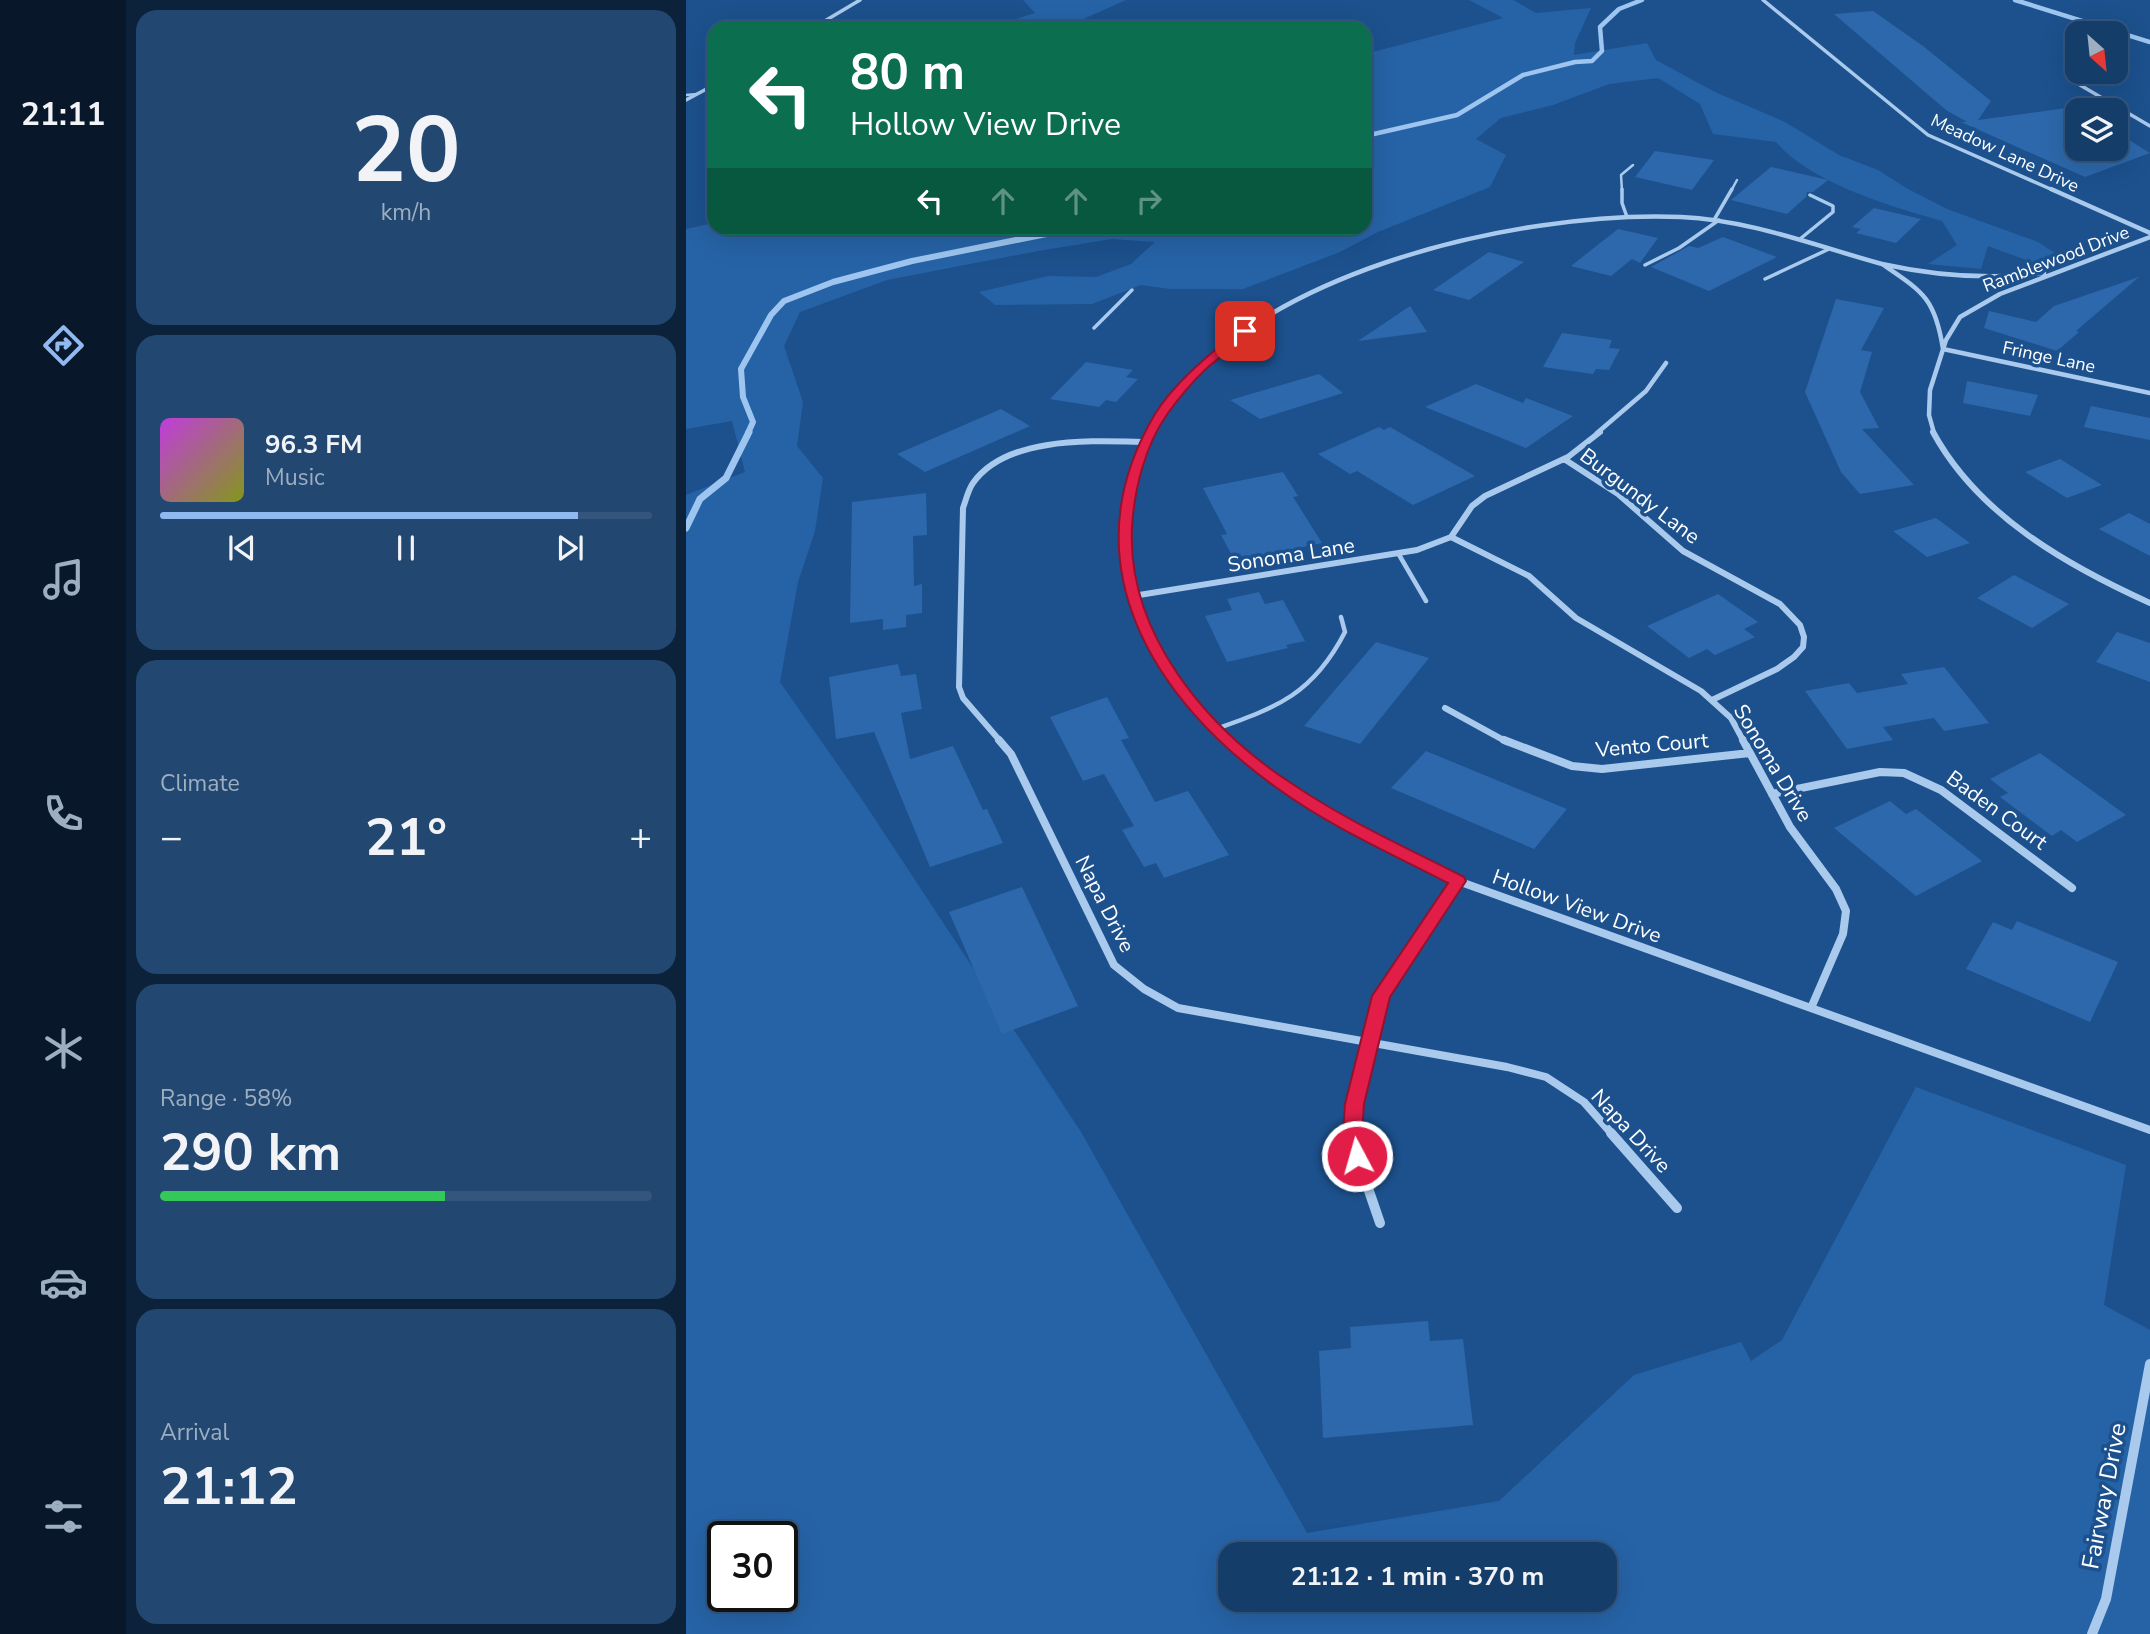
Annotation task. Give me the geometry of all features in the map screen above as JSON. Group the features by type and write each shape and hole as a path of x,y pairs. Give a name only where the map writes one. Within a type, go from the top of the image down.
{"street":[{"path":"825,21 860,0"},
{"name":"Meadow Lane Drive","path":"1763,0 1928,135 2150,235"},
{"path":"2080,85 2126,114 2150,125"},
{"path":"686,98 707,89"},
{"name":"Hollow View Drive","path":"2055,271 1998,278 1916,272 1800,239 1716,220 1627,217 1560,221 1490,233 1432,247 1368,268 1313,293 1259,321 1215,354 1161,413 1147,442 1127,500 1124,553 1133,596 1153,648 1196,709 1251,761 1295,793 1372,838 1458,881 2150,1130"},
{"name":"Ramblewood Drive","path":"2150,235 2003,293 1961,317 1951,328 1927,393 1933,431 1950,461 1978,493 2020,528 2117,589 2150,603"},
{"name":"Hollow View Drive","path":"1882,264 1916,288 1931,306 1936,313 1943,349"},
{"name":"Fringe Lane","path":"1943,349 2150,393"},
{"path":"1451,537 1472,506 1485,496 1563,459 1619,416 1646,391 1666,363"},
{"name":"Napa Drive","path":"1147,442 1083,440 1025,450 992,465 966,489 959,687 963,698 1011,754 1114,965 1131,982 1178,1008 1370,1041 1546,1077 1584,1102 1677,1208"},
{"name":"Burgundy Lane","path":"1563,459 1618,495 1683,551 1780,604 1800,625 1804,636 1803,647 1794,657 1777,669 1712,700"},
{"name":"Sonoma Lane","path":"1133,596 1417,550 1451,537"},
{"name":"Sonoma Drive","path":"1451,537 1529,576 1576,618 1712,700 1731,718 1790,827 1836,889 1846,911 1843,934 1811,1008"},
{"name":"Vento Court","path":"1445,708 1516,746 1572,766 1602,769 1750,753"},
{"name":"Baden Court","path":"1772,794 1880,772 1904,773 1941,790 2072,888"},
{"path":"1380,1223 1357,1156 1353,1133 1354,1104 1381,996 1458,881"},
{"name":"Fairway Drive","path":"2092,1634 2106,1599 2150,1364"}],"lane":[{"path":"1627,217 1622,203 1621,175 1633,165"},
{"path":"1645,265 1679,248 1716,220 1737,180"},
{"path":"1800,239 1833,212 1833,206 1825,200 1810,195"},
{"path":"1765,279 1829,249"},
{"path":"1094,328 1132,290"},
{"path":"1398,553 1426,601"},
{"path":"1216,729 1295,697 1333,660 1345,632 1341,617"}],"shaded area":[{"path":"1023,0 1126,0 1079,21 1010,21 1035,13"},
{"path":"1469,0 1513,0 1536,13 1591,8 1575,43 1574,55 1647,43 1656,60 1715,92 1785,122 1839,155 1878,170 1947,209 2038,242 2061,257 2045,267 1988,246 1981,269 1928,264 1957,245 1942,221 1853,192 1809,170 1776,142 1713,134 1700,104 1658,78 1609,84 1553,105 1501,118 1476,139 1506,155 1490,187 1378,232 1340,252 1243,289 1170,289 1141,285 1092,304 995,305 979,292 1048,276 1096,277 1131,264 1155,242 1112,239 887,280 800,312 784,346 803,402 797,446 823,478 815,531 798,582 780,682 863,801 1081,1132 1307,1533 1499,1501 1634,1375 1741,1342 1751,1361 1782,1340 1916,1087 2126,1165 2104,1305 2150,1330 2150,1634 686,1634 686,495 745,472 732,421 686,429 686,229 707,224 707,235 1372,235 1372,52 1503,18"}],"building":[{"path":"1873,11 1923,46 1991,101 1978,120 2065,108 2065,161 2128,161 2128,139 2150,153 2085,177 1961,122 1967,122 1946,110 1834,14"},
{"path":"1655,151 1714,160 1692,190 1635,177"},
{"path":"1771,167 1828,180 1813,192 1807,192 1806,197 1787,214 1731,200"},
{"path":"1874,208 1921,219 1896,243 1856,233 1861,229 1852,227"},
{"path":"1618,229 1658,238 1640,263 1632,259 1611,276 1571,266"},
{"path":"1723,237 1777,257 1709,291 1651,267 1689,246 1698,248"},
{"path":"1489,252 1524,262 1469,300 1433,290"},
{"path":"2139,277 2076,331 2079,332 2057,351 1984,328 1989,311 2036,322 2054,306"},
{"path":"1836,299 1884,308 1861,350 1872,352 1860,392 1879,428 1862,429 1914,485 1860,494 1841,472 1805,392"},
{"path":"1410,306 1427,332 1358,341"},
{"path":"1562,333 1612,340 1609,348 1620,349 1609,370 1596,369 1593,374 1543,367"},
{"path":"1086,362 1133,370 1126,377 1138,379 1116,402 1106,400 1099,407 1050,399"},
{"path":"1319,374 1343,393 1260,419 1230,400"},
{"path":"1967,381 2038,395 2030,416 1963,403"},
{"path":"1476,384 1523,403 1526,398 1573,416 1526,448 1425,407"},
{"path":"2091,406 2150,418 2150,440 2084,427"},
{"path":"1001,409 1030,426 925,472 897,454"},
{"path":"1379,427 1384,430 1390,427 1475,476 1413,505 1357,471 1350,474 1318,454"},
{"path":"2060,459 2102,485 2067,498 2025,472"},
{"path":"1283,472 1298,496 1293,497 1322,543 1235,561 1221,535 1227,534 1203,488"},
{"path":"926,493 927,535 913,536 914,586 922,584 922,613 906,615 906,627 883,630 883,619 850,623 852,502"},
{"path":"2129,513 2150,524 2150,556 2099,529"},
{"path":"1936,518 1970,543 1927,557 1893,531"},
{"path":"2014,575 2069,604 2032,628 1977,598"},
{"path":"1259,592 1265,604 1283,600 1305,641 1286,645 1288,648 1227,662 1205,616 1232,610 1227,599"},
{"path":"1718,594 1758,622 1744,629 1755,637 1715,655 1707,649 1689,658 1647,626"},
{"path":"2117,632 2150,643 2150,682 2096,662"},
{"path":"1376,642 1429,658 1360,744 1304,726"},
{"path":"898,664 901,676 916,674 922,709 901,713 910,759 953,746 983,810 987,809 1003,843 930,867 874,732 836,739 829,677"},
{"path":"1944,667 1989,723 1944,731 1934,718 1883,727 1893,740 1847,749 1805,691 1849,683 1857,693 1908,684 1901,674"},
{"path":"1107,697 1129,738 1121,740 1155,802 1188,791 1229,855 1164,878 1156,863 1144,867 1122,830 1134,826 1104,774 1083,781 1050,717"},
{"path":"1426,751 1567,809 1534,849 1391,788"},
{"path":"2040,753 2126,815 2077,842 2061,830 2052,836 2000,797 2008,793 1990,779"},
{"path":"1890,801 1906,814 1916,809 1982,861 1916,896 1834,828"},
{"path":"1022,887 1078,1006 1002,1034 949,912"},
{"path":"2017,921 2118,962 2090,1022 1966,969 1993,922 2012,930"},
{"path":"1428,1321 1430,1341 1463,1339 1473,1425 1323,1438 1319,1351 1351,1348 1350,1327"}],"waterway":[{"path":"1372,134 1457,115 1523,75 1575,62 1592,61 1602,51 1600,27 1619,9 1642,0"},
{"path":"2015,0 2150,42"},
{"path":"748,433 753,422 743,397 741,369 771,315 784,301 833,282 912,261 1041,235"},
{"path":"686,528 700,499 726,478 749,432"}],"route":[{"path":"1245,331 1201,367 1161,413 1142,453 1127,500 1124,553 1133,596 1153,648 1196,709 1251,761 1283,786 1382,844 1458,881 1381,996 1354,1104 1353,1133 1357,1156"}]}
